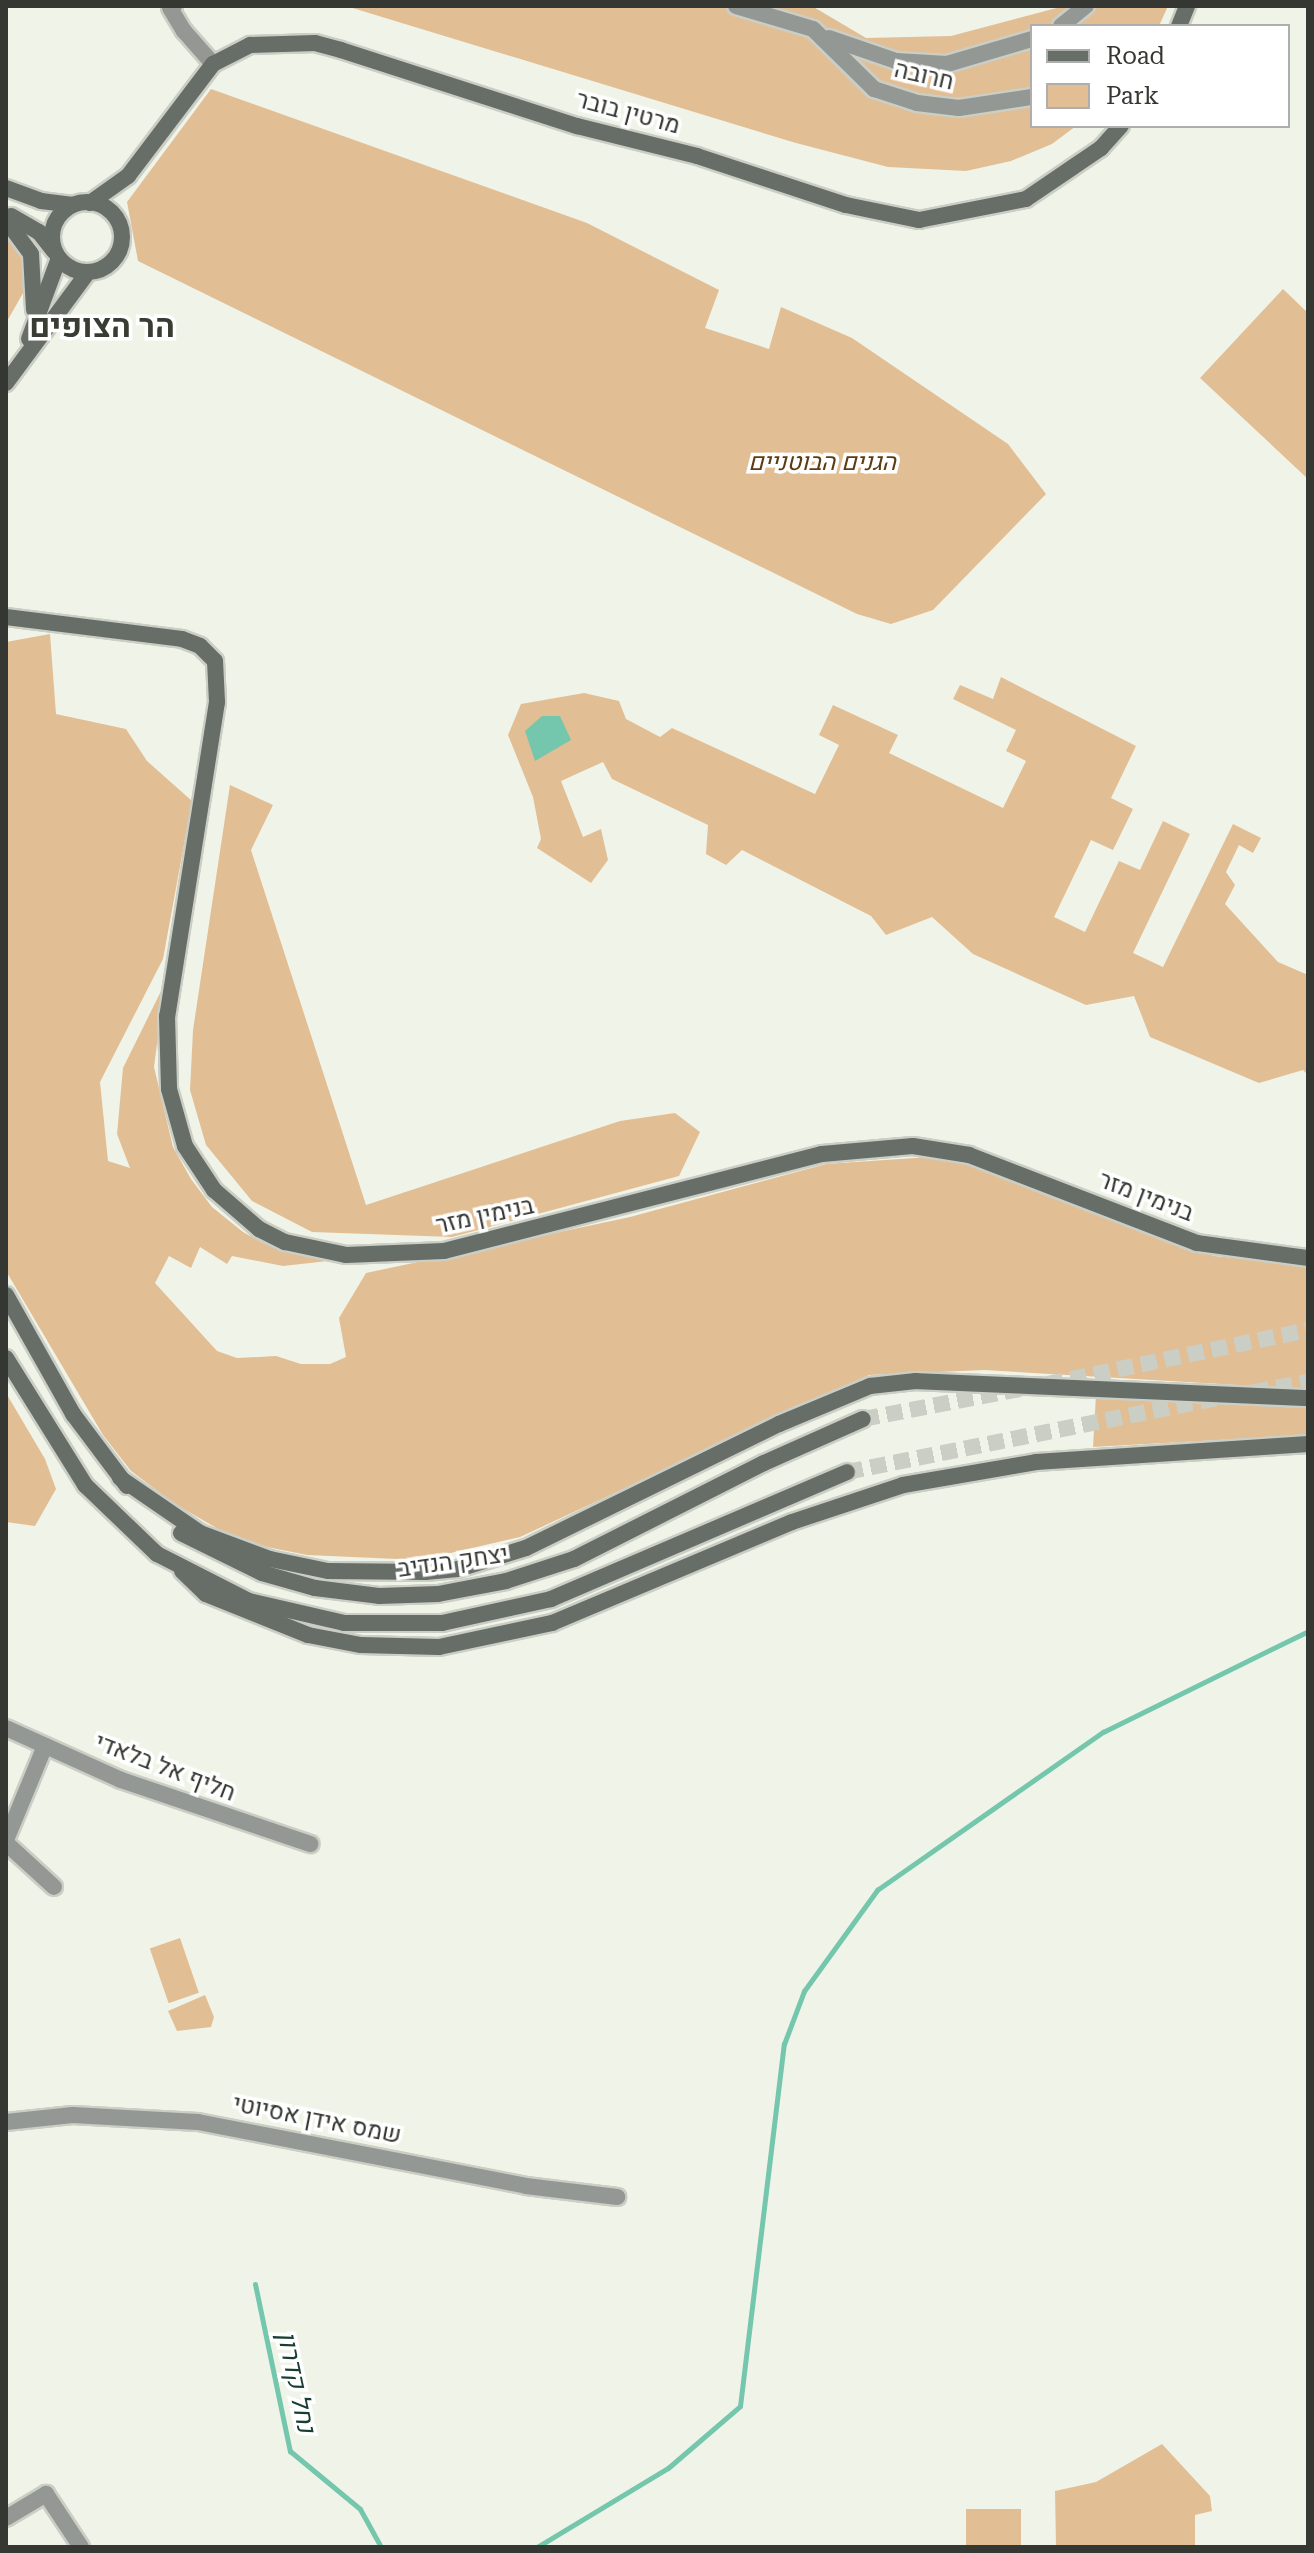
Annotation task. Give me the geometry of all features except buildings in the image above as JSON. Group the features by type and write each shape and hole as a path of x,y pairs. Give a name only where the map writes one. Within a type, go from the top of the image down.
{"main road":[{"name":"מרטין בובר","path":"82,204 116,186 146,155 213,64 250,45 315,43 846,205 919,220 1026,199 1101,148 1119,128"},
{"name":"מרטין בובר","path":"115,215 146,155"},
{"path":"6,188 41,201 82,204 115,215 122,235 117,256 88,272 8,379"},
{"path":"8,379 33,331 57,255 53,230 82,204"},
{"path":"6,217 39,232 57,255 88,272"},
{"path":"6,217 20,233 35,265 33,331"},
{"name":"בנימין מזר","path":"6,617 182,639 212,655 218,688 167,1016 169,1089 185,1146 214,1190 259,1229 285,1242 346,1255 444,1251 822,1154 882,1146 969,1155 1186,1239 1227,1250 1308,1258"},
{"name":"יצחק הנדיב","path":"6,1295 73,1414 120,1478 154,1513 197,1544 262,1573 348,1594 424,1595 506,1581 574,1559 764,1463 863,1419"},
{"path":"6,1358 85,1485 134,1536 182,1571 206,1594 308,1635 361,1645 452,1646 552,1623 819,1511 903,1485 1036,1462 1308,1444"},
{"path":"120,1478 200,1533 270,1559 328,1571 425,1572 458,1569 526,1548 791,1418 870,1386 916,1381 1308,1398"},
{"path":"182,1571 249,1601 308,1617 378,1625 442,1623 513,1610 574,1590 847,1472"}],"street":[{"path":"174,6 170,8 184,31 213,64"},
{"name":"חרובה","path":"736,6 813,29 874,89 917,103 959,108 1030,97"},
{"path":"1064,24 1086,6"},
{"path":"813,29 881,57 947,64 1030,40"},
{"name":"חליף אל בלאדי","path":"6,1728 121,1780 310,1844"},
{"path":"45,1746 6,1842 54,1887"},
{"name":"שמס אידן אסיוטי","path":"6,2122 73,2115 198,2122 526,2186 617,2197"},
{"path":"6,2518 46,2494 81,2547"}],"green space":[{"path":"346,6 812,6 866,38 951,36 1064,6 1168,6 1160,24 1030,24 1030,128 1073,128 1052,144 1011,161 966,171 888,167 796,143"},
{"name":"הגנים הבוטניים","path":"211,89 587,223 719,290 705,328 769,349 781,307 852,338 1008,444 1046,494 933,610 891,624 857,614 138,261 127,202"},
{"path":"6,229 18,234 31,279 6,323"},
{"path":"1283,289 1308,313 1308,479 1200,378"},
{"path":"50,634 56,714 126,729 147,761 192,801 163,959 100,1082 108,1161 130,1168 117,1134 123,1068 165,983 154,1067 173,1147 191,1179 212,1207 243,1232 263,1243 328,1261 283,1266 232,1256 227,1264 200,1247 191,1268 169,1256 155,1283 217,1351 237,1358 276,1356 301,1364 330,1364 346,1357 339,1318 366,1273 630,1217 826,1164 929,1157 970,1164 1214,1256 1308,1265 1308,1389 984,1370 869,1375 520,1537 420,1560 307,1555 267,1547 220,1530 175,1504 131,1471 103,1435 6,1271 6,642"},
{"path":"1001,677 1136,746 1111,798 1133,809 1113,850 1091,840 1054,917 1085,932 1119,861 1140,870 1163,821 1190,834 1133,953 1163,967 1233,824 1261,838 1253,853 1239,845 1226,872 1235,885 1225,904 1278,962 1308,975 1308,1075 1303,1070 1259,1083 1150,1037 1134,996 1086,1005 973,954 932,917 886,935 871,916 742,850 726,865 706,854 708,825 612,779 603,762 561,781 583,837 601,829 608,860 591,883 537,848 541,839 533,797 508,735 521,704 584,693 619,701 626,719 660,737 672,728 815,794 839,745 819,735 833,705 898,735 889,753 1003,808 1026,761 1006,751 1016,730 953,699 960,685 993,699"},
{"path":"230,785 273,805 251,850 366,1205 620,1121 675,1113 700,1132 679,1176 452,1237 312,1232 252,1201 206,1145 190,1090 193,1030"},
{"path":"6,1393 45,1459 56,1489 35,1526 6,1522"},
{"path":"1096,1395 1308,1407 1308,1435 1093,1447"},
{"path":"180,1938 199,1993 169,2003 150,1948"},
{"path":"205,1995 214,2017 211,2027 177,2031 168,2011"},
{"path":"1162,2444 1210,2496 1212,2511 1195,2515 1195,2547 1056,2547 1055,2491 1096,2482"},
{"path":"966,2509 1021,2509 1021,2547 966,2547"}],"shaded area":[{"path":"542,716 560,716 571,740 535,761 525,731"}],"waterway":[{"path":"537,2547 668,2468 740,2406 784,2044 804,1991 877,1890 1103,1732 1308,1631"},
{"name":"נחל קדרון","path":"255,2284 290,2451 360,2509 381,2547"}],"tunnel":[{"path":"1047,1384 1308,1330"},
{"path":"1253,1392 1308,1382"},
{"path":"863,1419 1020,1389"},
{"path":"847,1472 1218,1398"}],"district":[{"name":"הר הצופים","path":"102,326"}]}
